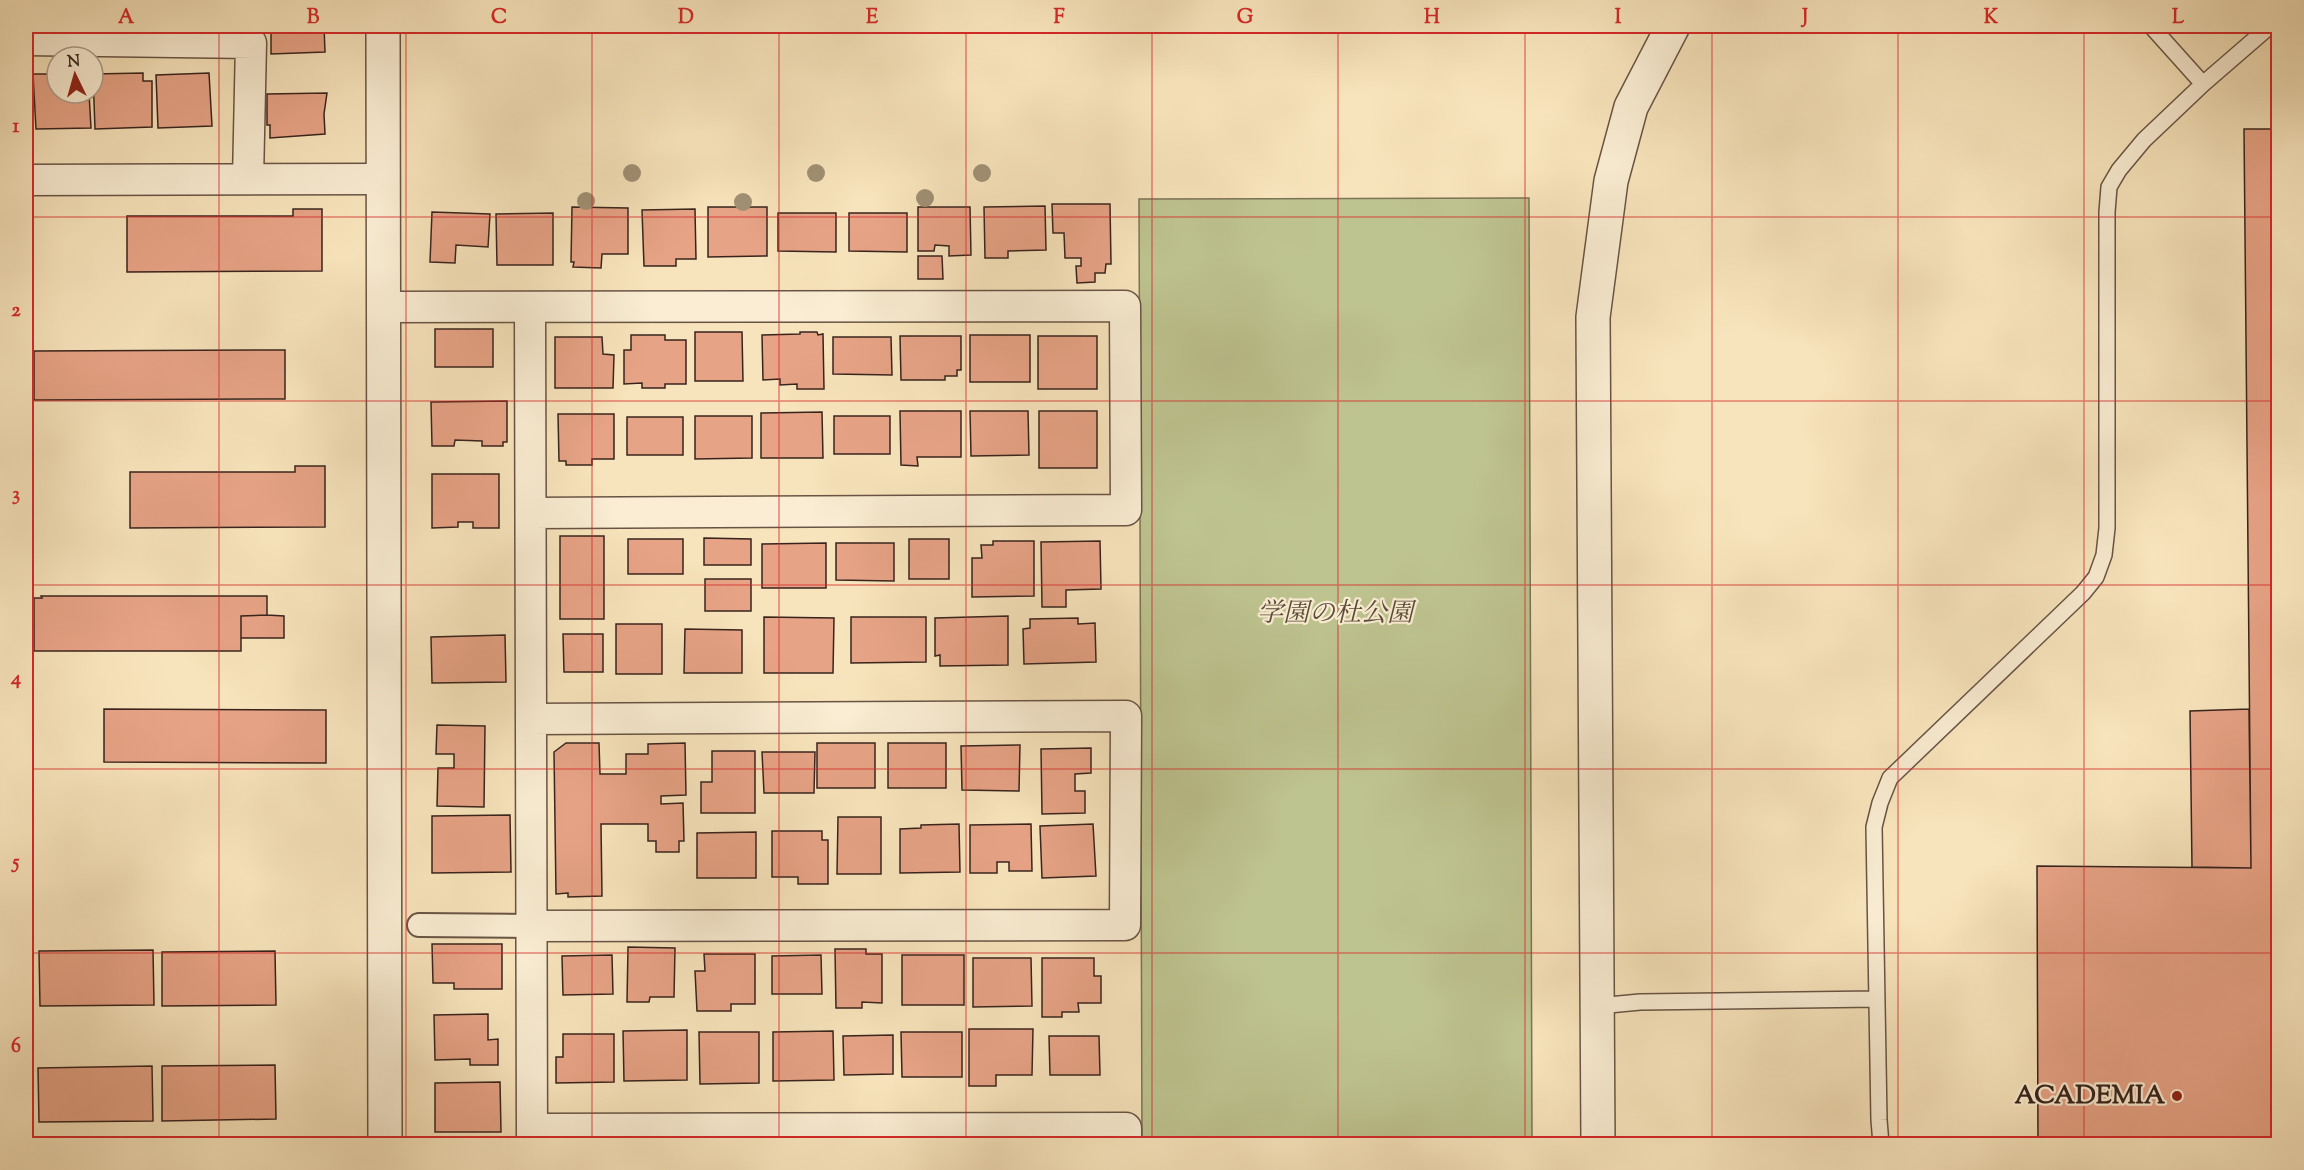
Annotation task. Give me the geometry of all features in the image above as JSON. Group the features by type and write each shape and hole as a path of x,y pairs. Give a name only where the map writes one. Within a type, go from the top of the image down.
{"street":[{"path":"383,26 385,1144"},
{"path":"1598,1144 1593,317 1613,170 1631,107 1673,26"},
{"path":"26,40 250,34 248,179"},
{"path":"26,180 382,179"},
{"path":"384,307 1125,306 1126,510 531,513"},
{"path":"530,307 532,1137 1126,1128 1126,1144"},
{"path":"419,925 1125,925 1126,716 531,719"}],"lane":[{"path":"2151,26 2203,84"},
{"path":"1881,1144 1874,827 1880,802 1890,778 2076,600 2096,577 2104,555 2108,528 2107,212 2109,187 2119,170 2144,140 2203,84 2270,26"},
{"path":"1598,1006 1640,1002 1877,999"}],"green space":[{"name":"学園の杜公園","path":"1529,198 1532,1144 1142,1144 1139,199"}],"building":[{"path":"271,26 324,26 325,52 271,54"},
{"path":"143,73 143,81 152,81 152,127 95,129 94,105 105,105 105,74"},
{"path":"209,73 212,126 158,128 156,75"},
{"path":"33,74 45,74 45,105 90,105 91,128 36,129"},
{"path":"26,82 29,82 31,128 26,129"},
{"path":"327,93 324,114 325,134 270,138 270,125 267,125 267,94"},
{"path":"2244,129 2278,129 2278,1144 2038,1144 2037,866 2251,868"},
{"path":"1052,204 1110,204 1111,264 1106,264 1105,273 1095,273 1095,282 1077,283 1076,266 1081,266 1081,258 1065,258 1064,233 1053,233"},
{"path":"1045,206 1046,250 1008,251 1008,258 985,258 984,207"},
{"path":"572,207 628,208 628,254 602,254 601,268 573,267 574,262 571,262"},
{"path":"708,207 767,207 767,256 708,257"},
{"path":"918,207 970,207 971,255 949,256 949,246 935,245 934,251 918,251"},
{"path":"293,209 322,209 322,271 127,272 127,216 293,216"},
{"path":"695,209 696,259 676,259 676,266 644,266 642,210"},
{"path":"432,212 490,214 488,247 456,245 455,263 430,262"},
{"path":"553,213 553,265 497,265 496,214"},
{"path":"778,213 836,213 836,252 778,251"},
{"path":"849,213 907,213 907,252 849,251"},
{"path":"918,256 942,256 943,279 918,279"},
{"path":"435,329 493,329 493,367 435,367"},
{"path":"695,332 742,332 743,381 695,381"},
{"path":"800,332 823,334 824,389 797,389 797,384 780,385 780,379 763,380 762,335 800,334"},
{"path":"631,335 665,335 665,340 686,340 686,384 665,384 665,388 642,388 642,383 624,384 624,350 631,350"},
{"path":"970,335 1030,335 1030,382 970,382"},
{"path":"900,336 961,336 961,370 957,370 957,376 945,376 945,380 901,380"},
{"path":"1038,336 1097,336 1097,389 1038,389"},
{"path":"555,337 602,337 603,354 614,355 613,388 555,388"},
{"path":"833,337 891,337 892,375 833,374"},
{"path":"285,350 285,399 34,400 34,351"},
{"path":"507,401 507,442 503,442 503,446 482,446 482,441 455,440 454,446 432,446 431,402"},
{"path":"900,411 961,411 961,457 917,457 918,466 901,465"},
{"path":"970,411 1028,411 1029,455 971,456"},
{"path":"1039,411 1097,411 1097,468 1039,468"},
{"path":"822,412 823,458 761,458 761,413"},
{"path":"558,414 614,414 614,459 592,459 592,465 566,465 566,461 559,461"},
{"path":"695,416 752,416 752,458 695,459"},
{"path":"834,416 890,416 890,454 834,454"},
{"path":"627,417 683,417 683,455 627,455"},
{"path":"295,466 325,466 325,527 130,528 130,472 295,472"},
{"path":"432,474 499,474 499,528 473,528 473,522 458,522 458,527 432,528"},
{"path":"560,536 604,536 604,619 560,619"},
{"path":"704,538 751,539 751,565 704,565"},
{"path":"628,539 683,539 683,574 628,574"},
{"path":"909,539 949,539 949,579 909,579"},
{"path":"993,541 1034,541 1034,596 972,597 972,558 982,558 981,545 993,545"},
{"path":"1100,541 1101,589 1066,590 1066,607 1042,607 1041,542"},
{"path":"826,543 826,588 762,588 762,544"},
{"path":"836,543 894,543 894,581 836,580"},
{"path":"705,579 751,579 751,611 705,611"},
{"path":"41,596 267,596 267,615 241,616 241,651 34,651 34,598 42,598"},
{"path":"241,616 284,616 284,638 241,638"},
{"path":"1008,616 1008,665 940,666 940,655 935,656 935,618"},
{"path":"764,617 834,618 833,673 764,673"},
{"path":"851,617 926,617 926,662 851,663"},
{"path":"1078,618 1078,624 1095,623 1096,662 1024,664 1023,629 1030,628 1030,619"},
{"path":"616,624 662,624 662,674 616,674"},
{"path":"685,629 742,630 742,673 684,673"},
{"path":"563,634 603,634 603,672 564,672"},
{"path":"505,635 506,682 432,683 431,637"},
{"path":"104,709 326,710 326,763 104,762"},
{"path":"2249,709 2251,868 2192,867 2190,711"},
{"path":"437,725 485,726 484,807 437,806 438,768 454,768 454,754 436,754"},
{"path":"566,743 599,743 600,774 626,774 626,754 648,754 648,744 685,743 686,795 661,796 661,804 683,803 684,841 679,841 679,852 656,852 656,841 648,841 648,824 601,824 602,896 568,897 568,893 556,894 554,752"},
{"path":"817,743 875,743 875,788 817,788"},
{"path":"888,743 946,743 946,788 888,788"},
{"path":"1020,745 1019,791 962,790 961,746"},
{"path":"1091,748 1091,773 1075,774 1075,791 1085,791 1085,813 1042,814 1041,749"},
{"path":"712,751 755,751 755,813 701,813 701,782 712,782"},
{"path":"762,752 815,752 814,793 764,793"},
{"path":"510,815 511,872 432,873 432,816"},
{"path":"838,817 881,817 881,874 837,874"},
{"path":"959,824 960,872 900,873 900,829 921,828 921,825"},
{"path":"1031,824 1032,871 1009,871 1009,862 997,862 997,873 970,873 970,825"},
{"path":"1093,824 1096,876 1042,878 1040,826"},
{"path":"772,831 822,831 822,840 828,840 828,884 798,884 798,877 772,877"},
{"path":"756,832 756,878 697,878 697,833"},
{"path":"432,944 502,944 502,989 454,989 454,983 433,983"},
{"path":"628,947 675,948 674,997 650,997 649,1002 627,1002"},
{"path":"835,949 866,949 866,954 882,954 882,1003 862,1002 862,1008 836,1008"},
{"path":"153,950 154,1005 40,1006 39,951"},
{"path":"275,951 276,1005 162,1006 162,952"},
{"path":"704,954 755,954 755,1004 731,1004 731,1011 697,1011 695,971 705,971"},
{"path":"612,955 613,994 563,995 562,956"},
{"path":"821,955 822,994 772,994 772,956"},
{"path":"902,955 964,955 964,1005 902,1005"},
{"path":"973,958 1031,958 1032,1006 973,1007"},
{"path":"1042,958 1094,958 1094,976 1101,976 1101,1003 1078,1003 1079,1012 1062,1012 1062,1017 1042,1017"},
{"path":"488,1014 488,1040 498,1039 498,1065 470,1065 470,1059 435,1060 434,1015"},
{"path":"969,1029 1033,1029 1032,1075 996,1075 996,1086 969,1086"},
{"path":"687,1030 687,1080 624,1081 623,1031"},
{"path":"833,1031 834,1080 773,1081 773,1032"},
{"path":"699,1032 759,1032 759,1083 700,1084"},
{"path":"901,1032 962,1032 962,1077 902,1077"},
{"path":"563,1034 614,1034 614,1082 556,1083 556,1057 563,1057"},
{"path":"893,1035 893,1074 844,1075 843,1036"},
{"path":"1049,1036 1099,1036 1100,1075 1050,1075"},
{"path":"275,1065 276,1119 162,1121 162,1066"},
{"path":"152,1066 153,1121 39,1122 38,1068"},
{"path":"500,1082 501,1132 435,1132 435,1083"}],"place":[{"name":"ACADEMIA","path":"2177,1096"}]}
